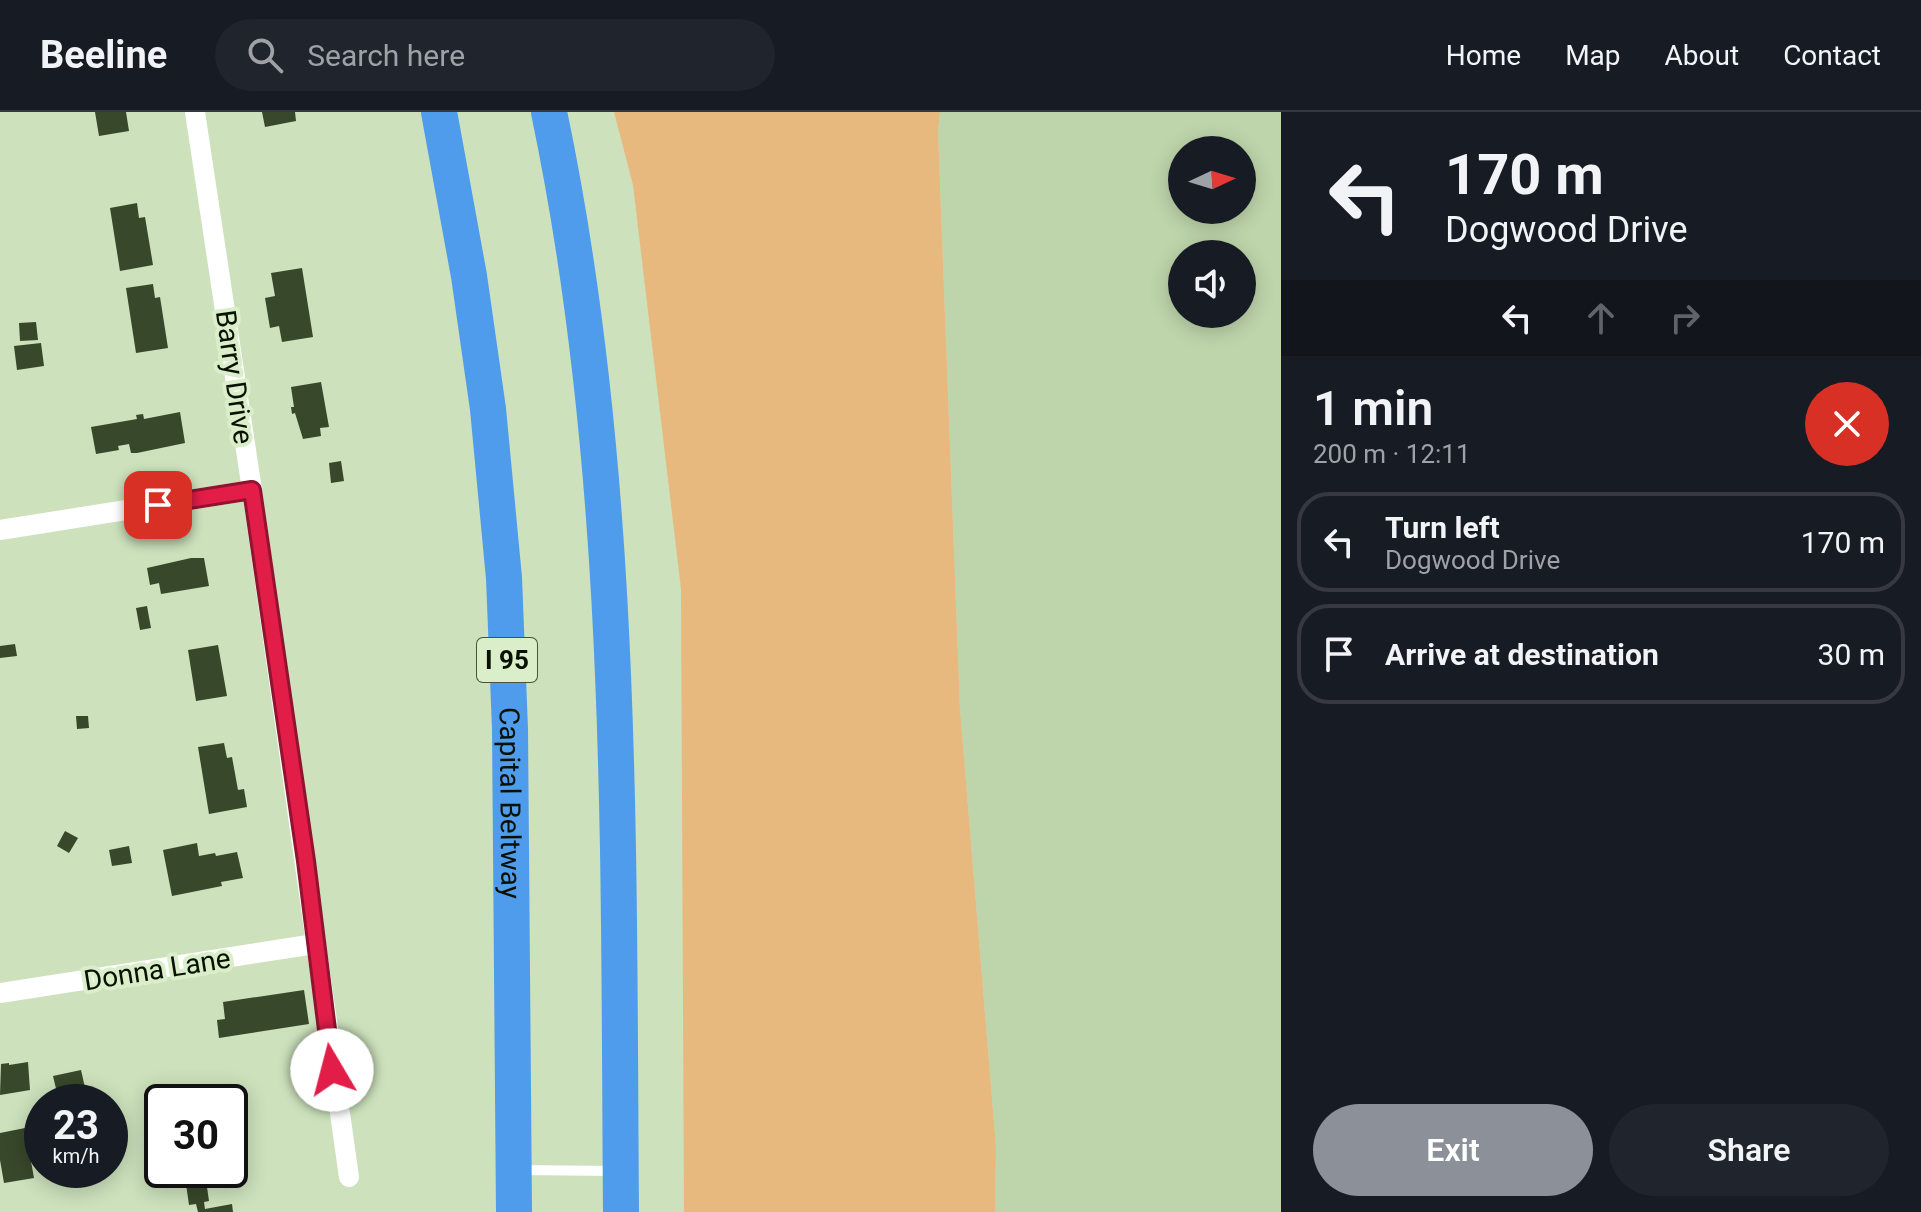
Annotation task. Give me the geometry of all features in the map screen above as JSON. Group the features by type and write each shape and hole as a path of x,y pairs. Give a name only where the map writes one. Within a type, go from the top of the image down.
{"highway":[{"name":"Capital Beltway","path":"439,112 469,276 488,409 504,578 510,729 514,1212"},
{"path":"549,112 590,372 610,573 617,730 621,1212"}],"street":[{"name":"Barry Drive","path":"195,112 306,861 332,1070 349,1177"},
{"path":"0,530 252,490"},
{"name":"Donna Lane","path":"0,993 315,944"}],"lane":[{"path":"514,1170 620,1172"}],"shaded area":[{"path":"614,112 940,112 938,131 960,709 996,1147 995,1212 684,1212 681,589 633,185"},
{"path":"940,112 1281,112 1281,1212 995,1212 996,1147 960,709 938,131"}],"building":[{"path":"95,112 126,112 129,131 99,136"},
{"path":"262,112 295,112 296,121 265,127"},
{"path":"137,203 139,218 145,217 153,265 120,271 110,208"},
{"path":"302,268 313,337 282,342 279,326 270,328 265,298 275,296 271,273"},
{"path":"153,284 155,298 160,297 168,348 136,353 126,288"},
{"path":"36,322 38,340 20,341 19,323"},
{"path":"41,343 44,366 17,370 14,346"},
{"path":"321,382 329,427 320,428 321,436 303,439 295,413 292,414 291,387"},
{"path":"180,412 185,443 137,453 131,453 129,444 118,446 119,450 96,454 91,427 137,419 136,415 143,414 144,419"},
{"path":"341,461 344,481 331,483 329,463"},
{"path":"204,558 209,586 161,594 159,583 150,585 147,568"},
{"path":"147,606 151,628 140,630 136,608"},
{"path":"15,644 17,656 0,658 0,646"},
{"path":"218,645 227,696 196,701 188,650"},
{"path":"76,716 88,716 89,728 77,729"},
{"path":"224,743 227,758 232,757 238,790 244,789 247,807 209,814 198,747"},
{"path":"65,831 78,838 69,853 57,846"},
{"path":"197,843 199,856 237,852 243,878 221,882 222,886 172,896 163,850"},
{"path":"129,846 132,863 112,866 109,850"},
{"path":"304,990 309,1024 219,1038 217,1020 225,1019 223,1002"},
{"path":"28,1062 30,1084 24,1084 24,1091 0,1095 1,1064"},
{"path":"81,1070 84,1084 55,1084 53,1076"},
{"path":"24,1128 24,1180 4,1183 0,1133"},
{"path":"187,1188 207,1188 209,1201 204,1202 205,1209 232,1204 233,1212 198,1212 196,1204 189,1205"}],"route":[{"path":"158,505 252,490 306,861 332,1070"}]}
